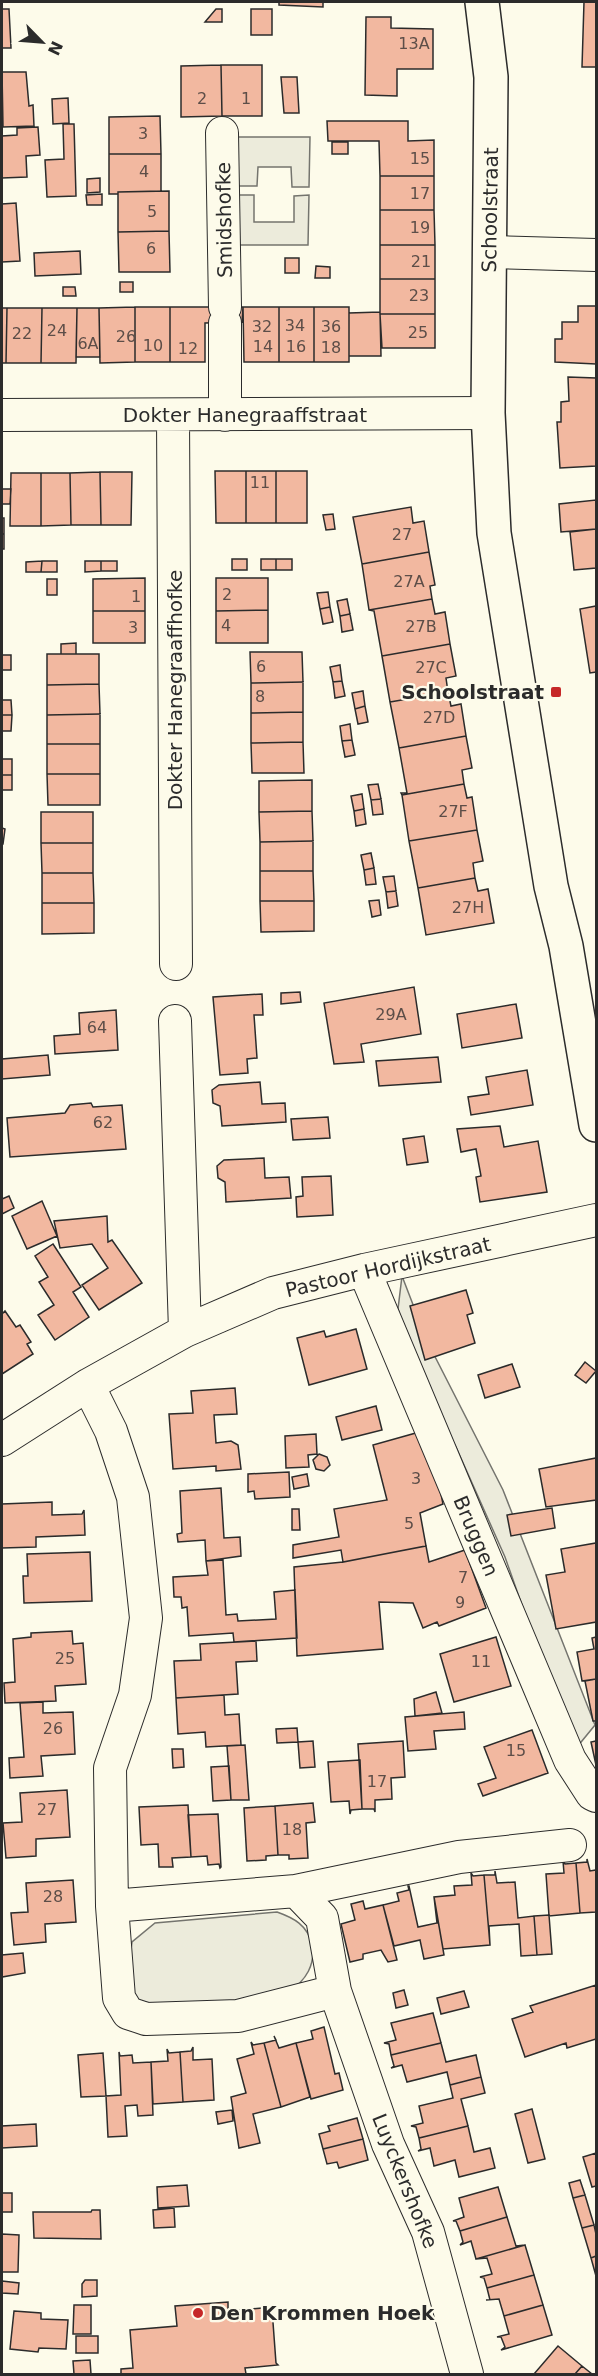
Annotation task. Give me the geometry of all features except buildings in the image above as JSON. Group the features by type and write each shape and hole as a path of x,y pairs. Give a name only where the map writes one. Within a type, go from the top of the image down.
{"street":[{"name":"Schoolstraat","path":"482,2 491,77 488,413 494,533 551,886 566,946 597,1125"},
{"name":"Schoolstraat","path":"491,77 505,2"},
{"name":"Smidshofke","path":"222,133 225,415"},
{"path":"489,252 597,255"},
{"name":"Dokter Hanegraaffstraat","path":"2,415 488,413"},
{"name":"Dokter Hanegraaffhofke","path":"173,416 176,964"},
{"path":"175,1022 185,1331"},
{"name":"Pastoor Hordijkstraat","path":"2,1440 88,1385 185,1331 273,1293 364,1270 597,1220"},
{"name":"Bruggen","path":"364,1270 570,1760 592,1794 597,1796"},
{"path":"88,1385 111,1431 133,1497 146,1618 135,1695 110,1768 112,1906 119,1998 128,2013 146,2019 238,2016 335,1991"},
{"path":"112,1906 296,1891 459,1857 570,1845"},
{"name":"Luyckershofke","path":"296,1891 322,1918 335,1991 388,2144 428,2232 467,2374"}],"shaded area":[{"path":"232,137 310,137 309,187 292,187 291,167 258,167 257,186 231,186"},
{"path":"232,195 254,195 254,222 294,222 294,196 309,195 308,245 232,245"},
{"path":"402,1276 427,1341 503,1490 595,1725 577,1747 548,1679 505,1557 456,1447 414,1366 398,1309"},
{"path":"277,1912 299,1923 307,1932 312,1944 311,1965 305,1977 289,1991 252,1999 147,2010 126,1986 132,1942 155,1923"}],"place":[{"name":"Schoolstraat","path":"556,692"},
{"name":"Den Krommen Hoek","path":"198,2313"}]}
